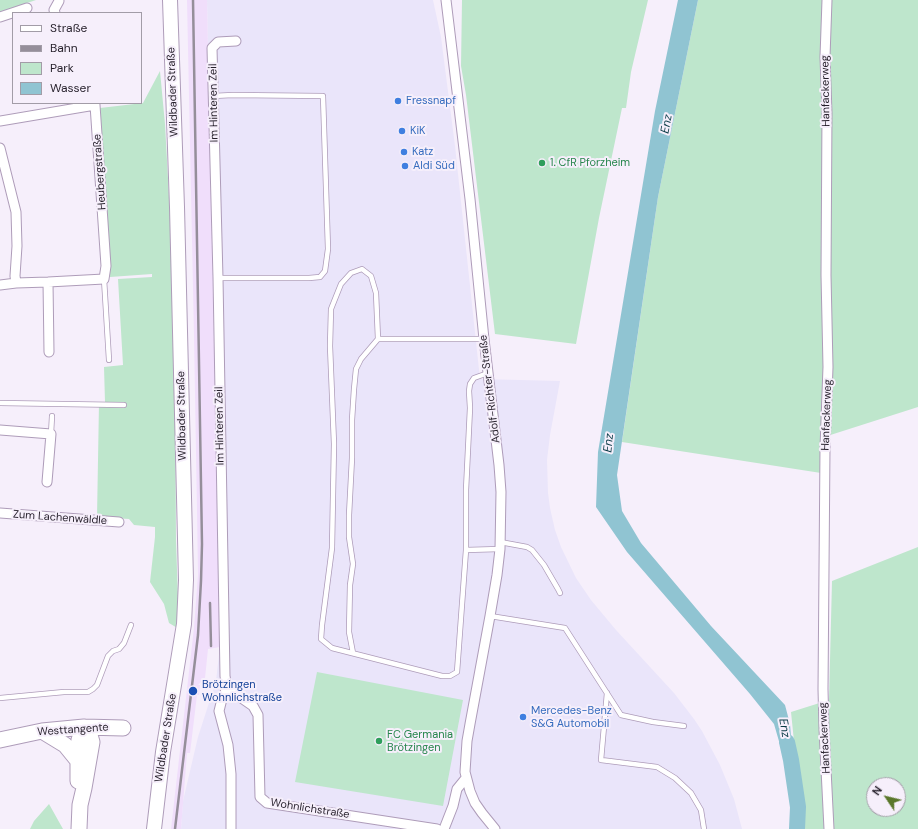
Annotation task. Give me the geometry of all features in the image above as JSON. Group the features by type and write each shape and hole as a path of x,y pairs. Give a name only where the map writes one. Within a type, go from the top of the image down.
{"highway":[{"name":"Westtangente","path":"0,740 42,731 84,727 123,728"},
{"path":"79,829 79,740 84,727"},
{"path":"80,805 92,742 90,735 84,727"},
{"path":"42,731 66,745 78,761"}],"main road":[{"name":"Wildbader Straße","path":"154,829 163,752 184,624 186,580 177,207 170,0"}],"street":[{"name":"Adolf-Richter-Straße","path":"446,0 470,199 501,492 500,546 497,574 467,741 465,772 475,803 495,829"},
{"name":"Hanfackerweg","path":"827,0 825,57 827,113 826,275 828,367 825,448 823,689 829,829"},
{"path":"55,12 54,10 59,2"},
{"path":"15,12 27,8"},
{"path":"0,17 12,13"},
{"name":"Im Hinteren Zeil","path":"231,829 231,774 228,745 219,711 227,688 225,676 218,278 212,48 218,42 236,41"},
{"name":"Heubergstraße","path":"0,121 94,104 106,266 104,279"},
{"path":"0,148 16,212 16,283"},
{"path":"0,285 104,279"},
{"path":"48,282 49,352"},
{"path":"0,430 51,434 47,482"},
{"name":"Zum Lachenwäldle","path":"0,513 119,522"},
{"name":"Wohnlichstraße","path":"227,688 253,706 258,715 260,797 267,802 437,829"},
{"path":"444,829 453,806 457,789 466,778"}],"lane":[{"path":"214,96 324,96 328,249 325,271 320,276 309,278 218,278"},
{"path":"353,654 349,632 350,585 353,564 349,537 349,515 354,389 356,369 361,359 378,339 376,293 371,276 362,269 351,273 341,284 331,309 330,346 334,444 332,548 321,639 332,648 353,654 442,676 450,676 458,672 466,550 466,490 470,408 469,391 470,384 474,378 488,373"},
{"path":"104,279 109,360"},
{"path":"378,339 484,339"},
{"path":"0,403 124,405"},
{"path":"51,434 52,416"},
{"path":"466,550 500,546 527,547 532,550 544,565 560,593"},
{"path":"490,616 565,628 621,715 684,726"},
{"path":"0,698 64,692 88,692 97,685 108,656 113,651 119,649 124,643 132,625"},
{"path":"607,693 601,760 657,768 675,778 691,793 701,810 704,829"}],"shaded area":[{"path":"187,0 207,0 220,647 208,649 205,678 198,685 200,685 199,695 197,695 190,753 187,753 181,829 171,829 194,628 198,575"},
{"path":"207,0 433,0 441,37 455,146 480,379 560,381 547,460 550,508 561,547 576,578 591,600 616,630 674,693 702,731 720,765 734,799 742,829 181,829 183,801 198,737 216,681 220,646"}],"green space":[{"path":"0,0 36,0 0,12"},
{"name":"1. CfR Pforzheim","path":"462,0 648,0 631,72 626,108 622,108 599,218 576,344 495,334 466,95 461,66"},
{"path":"698,0 918,0 918,407 821,438 821,473 622,442 658,197"},
{"path":"160,71 165,124 172,252 176,540 179,629 169,623 164,604 150,582 155,527 134,525 129,519 97,517 99,403 105,402 104,367 123,365 118,279 152,277 152,274 110,277 100,108 143,103"},
{"path":"918,547 918,829 800,829 801,810 791,712 829,700 832,581"},
{"name":"FC Germania Brötzingen","path":"317,672 463,700 443,806 295,782"},
{"path":"49,804 63,829 30,829 34,821"}],"water":[{"path":"678,0 698,0 658,197 617,475 622,511 641,543 711,626 785,705 790,724 793,763 785,762 774,724 750,694 627,552 596,507 598,452 655,111"}],"waterway":[{"name":"Enz","path":"787,742 798,807 797,829"}],"railway":[{"path":"175,829 198,635 202,544 193,0"},
{"path":"210,603 211,646"}],"place":[{"name":"Fressnapf","path":"398,101"},
{"name":"KiK","path":"402,131"},
{"name":"Katz","path":"404,152"},
{"name":"1. CfR Pforzheim","path":"542,163"},
{"name":"Aldi Süd","path":"405,166"},
{"name":"Brötzingen Wohnlichstraße","path":"193,691"},
{"name":"Mercedes-Benz S&G Automobil","path":"523,717"},
{"name":"FC Germania Brötzingen","path":"379,741"}]}
